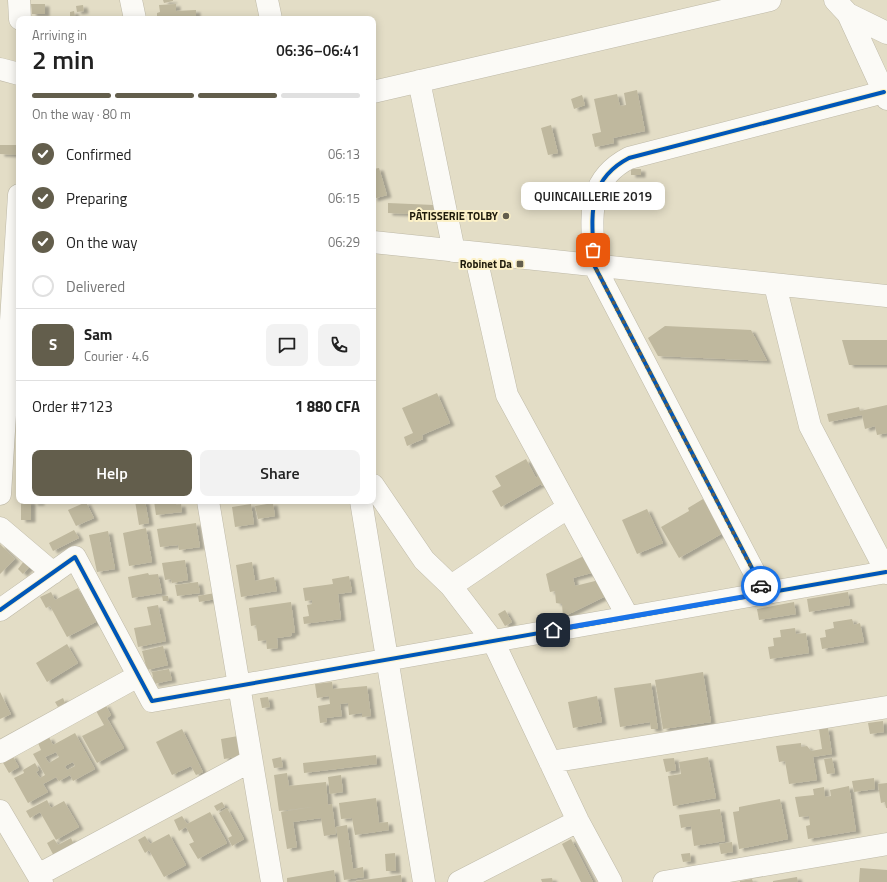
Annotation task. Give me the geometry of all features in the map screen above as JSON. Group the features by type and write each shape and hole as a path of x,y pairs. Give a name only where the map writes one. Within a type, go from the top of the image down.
{"street":[{"path":"19,0 20,16"},
{"path":"131,0 134,16"},
{"path":"267,0 270,16"},
{"path":"376,91 770,0"},
{"path":"842,7 887,32"},
{"path":"765,593 594,265 593,206 600,183 614,166 629,158 885,96 842,7"},
{"path":"0,69 16,73"},
{"path":"419,81 454,250"},
{"path":"0,494 9,383 14,201"},
{"path":"376,242 887,296"},
{"path":"475,253 507,395 628,617"},
{"path":"0,610 75,558 152,701 887,572 810,426 775,285"},
{"path":"376,489 424,560 452,586 493,641 578,821 612,882"},
{"path":"209,504 272,882"},
{"path":"361,504 424,882"},
{"path":"452,586 494,558 528,532 568,508"},
{"path":"0,528 53,573"},
{"path":"0,752 138,676"},
{"path":"550,762 887,707"},
{"path":"0,810 40,879 252,761"},
{"path":"459,882 578,821"},
{"path":"664,882 887,844"}],"building":[{"path":"163,0 173,0 173,1 164,3"},
{"path":"31,4 45,4 45,14 32,14"},
{"path":"176,4 176,11 196,10 196,16 157,16 157,13 160,12 159,5"},
{"path":"83,5 84,11 77,12 76,6"},
{"path":"74,11 75,16 70,16 70,12"},
{"path":"637,90 645,131 613,138 614,143 595,147 592,134 601,132 594,99 617,94 620,106 626,105 624,93"},
{"path":"582,95 585,105 574,109 571,99"},
{"path":"551,125 558,153 548,155 541,128"},
{"path":"0,145 16,145 16,155 0,154"},
{"path":"376,168 379,168 387,195 376,198"},
{"path":"631,169 641,169 641,175 631,175"},
{"path":"388,203 434,205 434,215 388,213"},
{"path":"665,326 751,330 767,361 658,356 648,338"},
{"path":"842,340 887,340 887,365 849,365"},
{"path":"437,393 450,423 422,435 423,439 407,446 404,437 413,433 402,408"},
{"path":"887,405 887,433 877,435 875,426 865,429 862,415 829,422 827,414 859,407 860,411"},
{"path":"526,459 536,478 541,475 546,484 542,486 541,484 501,507 492,491 501,486 495,476"},
{"path":"703,499 723,533 679,558 661,527 689,511 688,508"},
{"path":"21,504 31,504 31,520 21,520"},
{"path":"82,504 87,504 94,518 76,526 68,510"},
{"path":"136,504 146,504 149,523 139,525"},
{"path":"154,504 181,504 182,512 156,515"},
{"path":"251,504 254,524 235,527 232,507"},
{"path":"273,504 275,516 258,519 255,506"},
{"path":"647,509 663,543 637,554 622,520"},
{"path":"196,523 200,547 179,550 178,545 160,547 157,529"},
{"path":"146,528 152,562 129,566 123,533"},
{"path":"74,530 79,538 53,551 49,543"},
{"path":"108,531 115,569 97,572 89,535"},
{"path":"0,544 15,559 0,574"},
{"path":"586,555 595,572 573,578 575,586 599,580 606,596 563,617 562,604 556,603 555,591 550,592 546,574"},
{"path":"185,560 188,580 172,583 171,579 165,580 162,563"},
{"path":"24,561 30,566 23,574 18,569"},
{"path":"252,562 255,581 274,577 277,591 241,597 236,565"},
{"path":"148,573 149,575 158,574 162,593 132,598 128,577"},
{"path":"349,576 352,592 338,594 341,619 304,624 303,617 309,616 307,605 312,604 312,600 305,601 303,588 333,584 332,579"},
{"path":"198,582 200,593 177,596 175,585"},
{"path":"78,588 96,622 67,637 50,606 46,608 40,597 51,592 55,600"},
{"path":"848,592 850,605 809,612 807,599"},
{"path":"215,593 216,599 199,602 198,596"},
{"path":"162,596 168,596 169,601 163,601"},
{"path":"291,602 295,633 292,633 291,636 277,638 278,648 267,649 266,640 258,641 256,625 251,626 249,608"},
{"path":"794,602 796,614 759,620 757,609"},
{"path":"158,605 166,641 138,647 134,628 151,625 147,607"},
{"path":"505,610 512,622 505,626 498,614"},
{"path":"852,619 854,625 860,623 864,642 822,649 820,638 826,637 825,630 834,628 833,622"},
{"path":"795,628 796,634 806,633 809,653 770,659 768,647 774,646 773,638 781,637 780,630"},
{"path":"67,644 78,663 47,682 36,663"},
{"path":"163,646 168,665 147,670 142,651"},
{"path":"169,669 172,680 154,684 152,672"},
{"path":"703,672 711,722 663,729 655,680"},
{"path":"332,682 333,689 367,686 371,716 362,717 362,713 349,715 348,703 340,704 342,716 326,718 327,722 320,723 318,706 330,704 329,696 317,698 315,684"},
{"path":"651,683 658,729 651,729 650,722 620,727 614,688"},
{"path":"0,692 11,714 0,719"},
{"path":"597,696 602,722 573,728 568,702"},
{"path":"268,697 270,707 262,708 260,698"},
{"path":"63,698 65,703 58,707 55,702"},
{"path":"105,704 111,715 107,718 124,748 97,763 82,736 104,725 95,709"},
{"path":"883,721 884,732 870,734 868,723"},
{"path":"828,728 832,754 813,757 817,780 789,784 785,761 779,762 776,746 801,743 801,747 807,746 811,751 822,749 819,729"},
{"path":"182,729 203,772 196,775 191,766 172,775 156,742"},
{"path":"75,733 95,769 73,781 70,775 59,781 56,777 43,784 48,792 28,803 14,778 24,773 23,770 35,763 39,770 36,772 40,778 45,775 33,754 41,750 38,743 49,737 53,745","holes":["56,752 59,757 49,763 45,757","73,762 75,766 67,770 65,766"]},
{"path":"238,736 241,756 224,759 221,739"},
{"path":"12,755 19,767 9,773 2,761"},
{"path":"376,755 377,764 304,773 303,763"},
{"path":"281,757 283,767 274,768 272,759"},
{"path":"708,757 716,798 673,806 668,776 681,774 679,762"},
{"path":"674,758 676,770 666,772 663,759"},
{"path":"832,758 835,773 827,774 824,759"},
{"path":"287,773 289,786 326,782 328,805 332,804 336,834 324,836 321,818 293,822 297,847 287,849 281,812 312,807 279,811 274,775"},
{"path":"341,775 343,792 330,794 328,777"},
{"path":"874,778 875,789 854,792 852,781"},
{"path":"887,783 886,808 885,802 881,803 878,784"},
{"path":"849,786 856,831 808,839 806,826 810,825 809,816 799,817 795,797 814,795 813,789 824,787 825,797 831,796 830,790"},
{"path":"376,798 379,823 388,822 389,830 355,835 352,818 341,819 339,803"},
{"path":"780,799 788,839 739,849 733,812 739,811 739,807"},
{"path":"47,800 51,808 64,801 79,827 56,840 40,812 30,818 26,811"},
{"path":"222,802 225,807 217,811 214,806"},
{"path":"227,808 244,839 232,846 228,838 232,836 219,813"},
{"path":"720,809 725,841 694,846 691,826 681,828 679,815"},
{"path":"210,812 227,843 198,859 189,844 194,842 186,827 179,831 174,820 182,816 187,824"},
{"path":"347,825 353,869 363,867 364,877 344,880 336,827"},
{"path":"169,834 186,865 164,877 149,850 145,853 138,840 145,836 150,844"},
{"path":"71,838 74,845 54,856 47,843 54,839 58,845"},
{"path":"571,839 593,882 581,882 562,844"},
{"path":"732,842 733,852 721,854 719,844"},
{"path":"395,853 396,871 386,871 385,854"},
{"path":"690,853 691,861 683,862 681,854"},
{"path":"860,868 887,870 887,882 859,882"},
{"path":"334,870 336,882 287,882 287,878"},
{"path":"401,875 402,882 356,882 356,881"},
{"path":"797,877 798,882 773,882 773,881"},
{"path":"552,878 553,882 542,882 541,879"},
{"path":"752,879 753,882 740,882 740,881"}],"cycle path":[{"path":"765,593 594,265 593,218 597,191 604,179 614,168 629,158 884,92"},
{"path":"0,610 75,557 152,701 886,572"}],"way so far":[{"path":"593,250 594,265 761,586"}],"place":[{"name":"PÂTISSERIE TOLBY","path":"506,216"},
{"name":"QUINCAILLERIE 2019","path":"593,250"},
{"name":"Robinet Da","path":"520,264"}],"route":[{"path":"553,630 765,593 761,586"}]}
